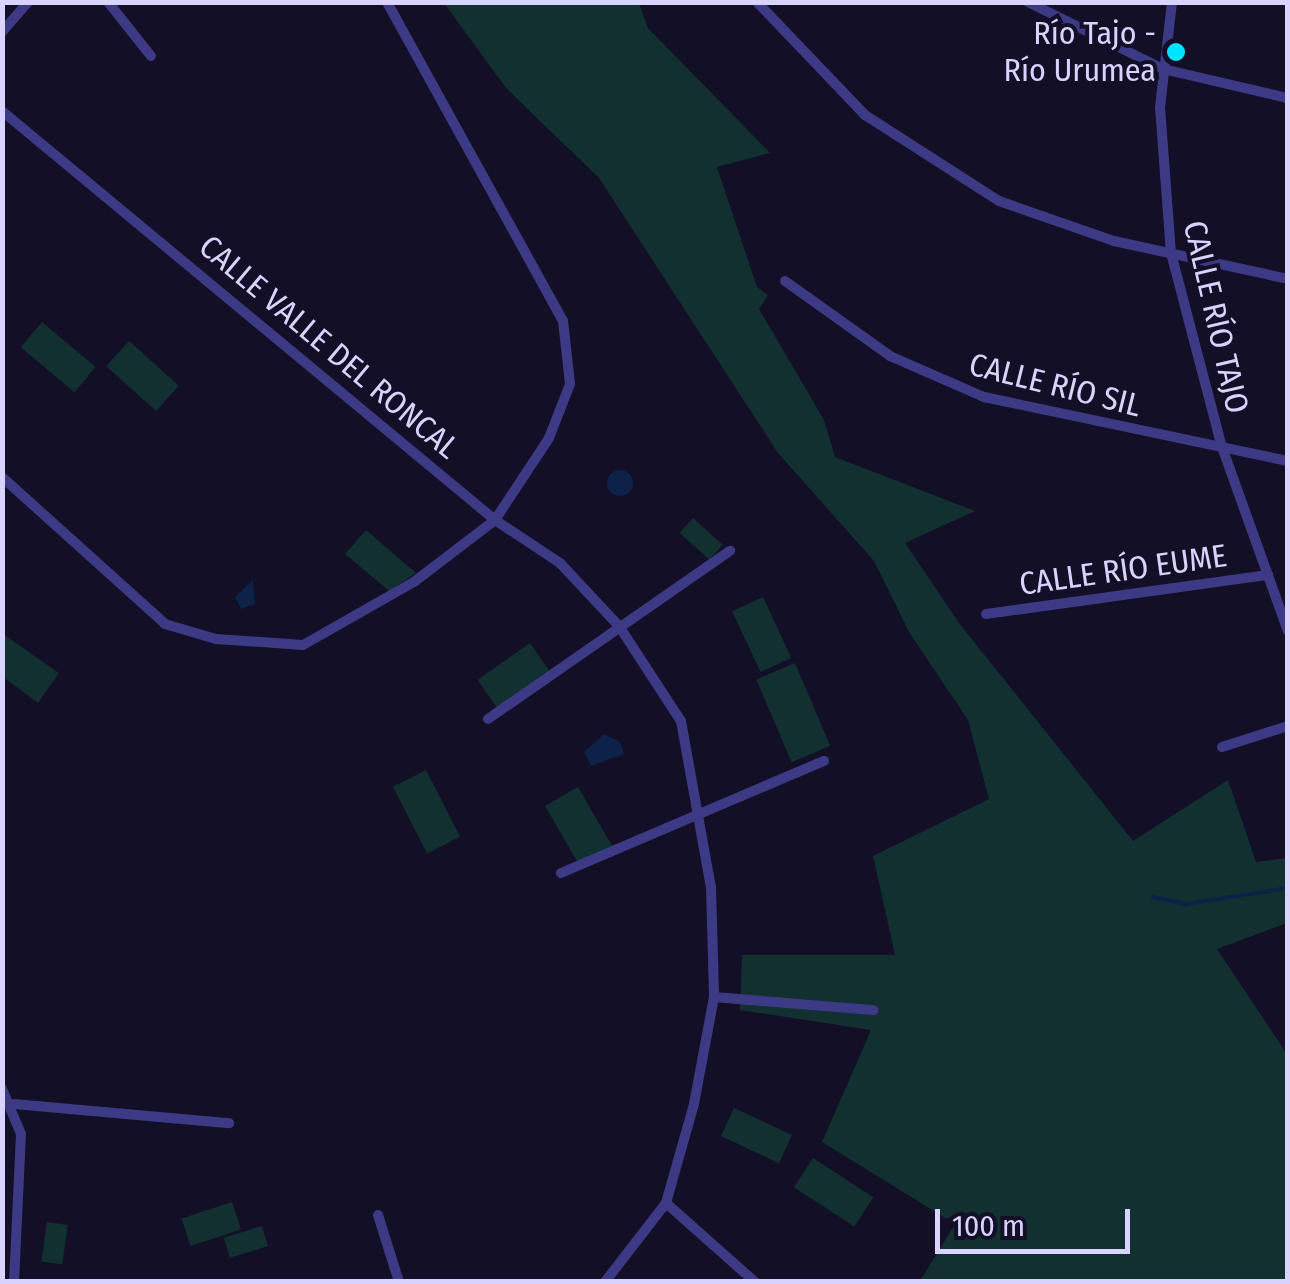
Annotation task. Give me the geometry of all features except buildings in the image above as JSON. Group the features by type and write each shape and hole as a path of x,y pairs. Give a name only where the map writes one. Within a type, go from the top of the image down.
{"street":[{"path":"2,32 28,2"},
{"path":"108,2 152,56"},
{"path":"2,476 165,624 216,638 302,646 414,582 495,520 549,438 570,384 563,321 387,2"},
{"path":"757,2 853,105 944,171 1052,222 1171,254 1288,278"},
{"path":"1028,2 1163,69 1288,98"},
{"name":"CALLE RÍO TAJO","path":"1172,2 1163,69 1161,161 1171,254 1222,447 1288,632"},
{"name":"CALLE VALLE DEL RONCAL","path":"2,110 495,520 560,563 619,626 681,721 711,887 714,997 694,1104 666,1203 605,1282"},
{"name":"CALLE RÍO SIL","path":"785,281 890,356 970,392 1078,422 1288,461"},
{"path":"488,719 730,551"},
{"name":"CALLE RÍO EUME","path":"986,614 1268,575"},
{"path":"1222,747 1288,726"},
{"path":"561,873 824,761"},
{"path":"714,997 873,1010"},
{"path":"2,1090 14,1104 21,1134 14,1282"},
{"path":"14,1104 229,1123"},
{"path":"666,1203 756,1282"},
{"path":"378,1215 399,1282"}],"green space":[{"path":"444,3 639,3 648,28 770,153 717,167 757,287 768,295 759,309 824,420 835,457 975,511 905,543 959,623 1133,841 1228,780 1256,862 1287,858 1287,923 1217,949 1287,1054 1287,1281 920,1281 955,1224 822,1142 871,1030 740,1010 742,955 895,955 873,856 989,799 968,720 909,632 874,561 778,453 599,178 506,88"},
{"path":"42,322 96,367 74,392 21,347"},
{"path":"129,341 179,386 156,411 106,366"},
{"path":"693,518 723,545 709,560 680,533"},
{"path":"366,530 416,573 389,591 345,554"},
{"path":"763,597 791,658 761,672 732,611"},
{"path":"3,634 59,673 38,703 3,677"},
{"path":"530,643 550,672 498,708 478,680"},
{"path":"795,663 830,746 792,762 756,679"},
{"path":"426,770 460,837 427,854 393,787"},
{"path":"578,787 612,847 580,866 545,806"},
{"path":"734,1108 792,1135 779,1163 721,1136"},
{"path":"813,1158 873,1197 854,1227 794,1187"},
{"path":"232,1202 241,1230 191,1246 182,1218"},
{"path":"47,1222 68,1225 62,1265 41,1262"},
{"path":"262,1226 268,1246 230,1258 224,1238"}],"water":[{"path":"620,470 629,474 633,483 629,492 620,496 611,492 607,483 611,474"},
{"path":"253,580 255,604 241,609 235,597"},
{"path":"604,734 620,742 624,754 591,766 584,752"}],"waterway":[{"path":"1152,897 1186,904 1288,888"}],"place":[{"name":"Río Tajo - Río Urumea","path":"1176,52"}]}
